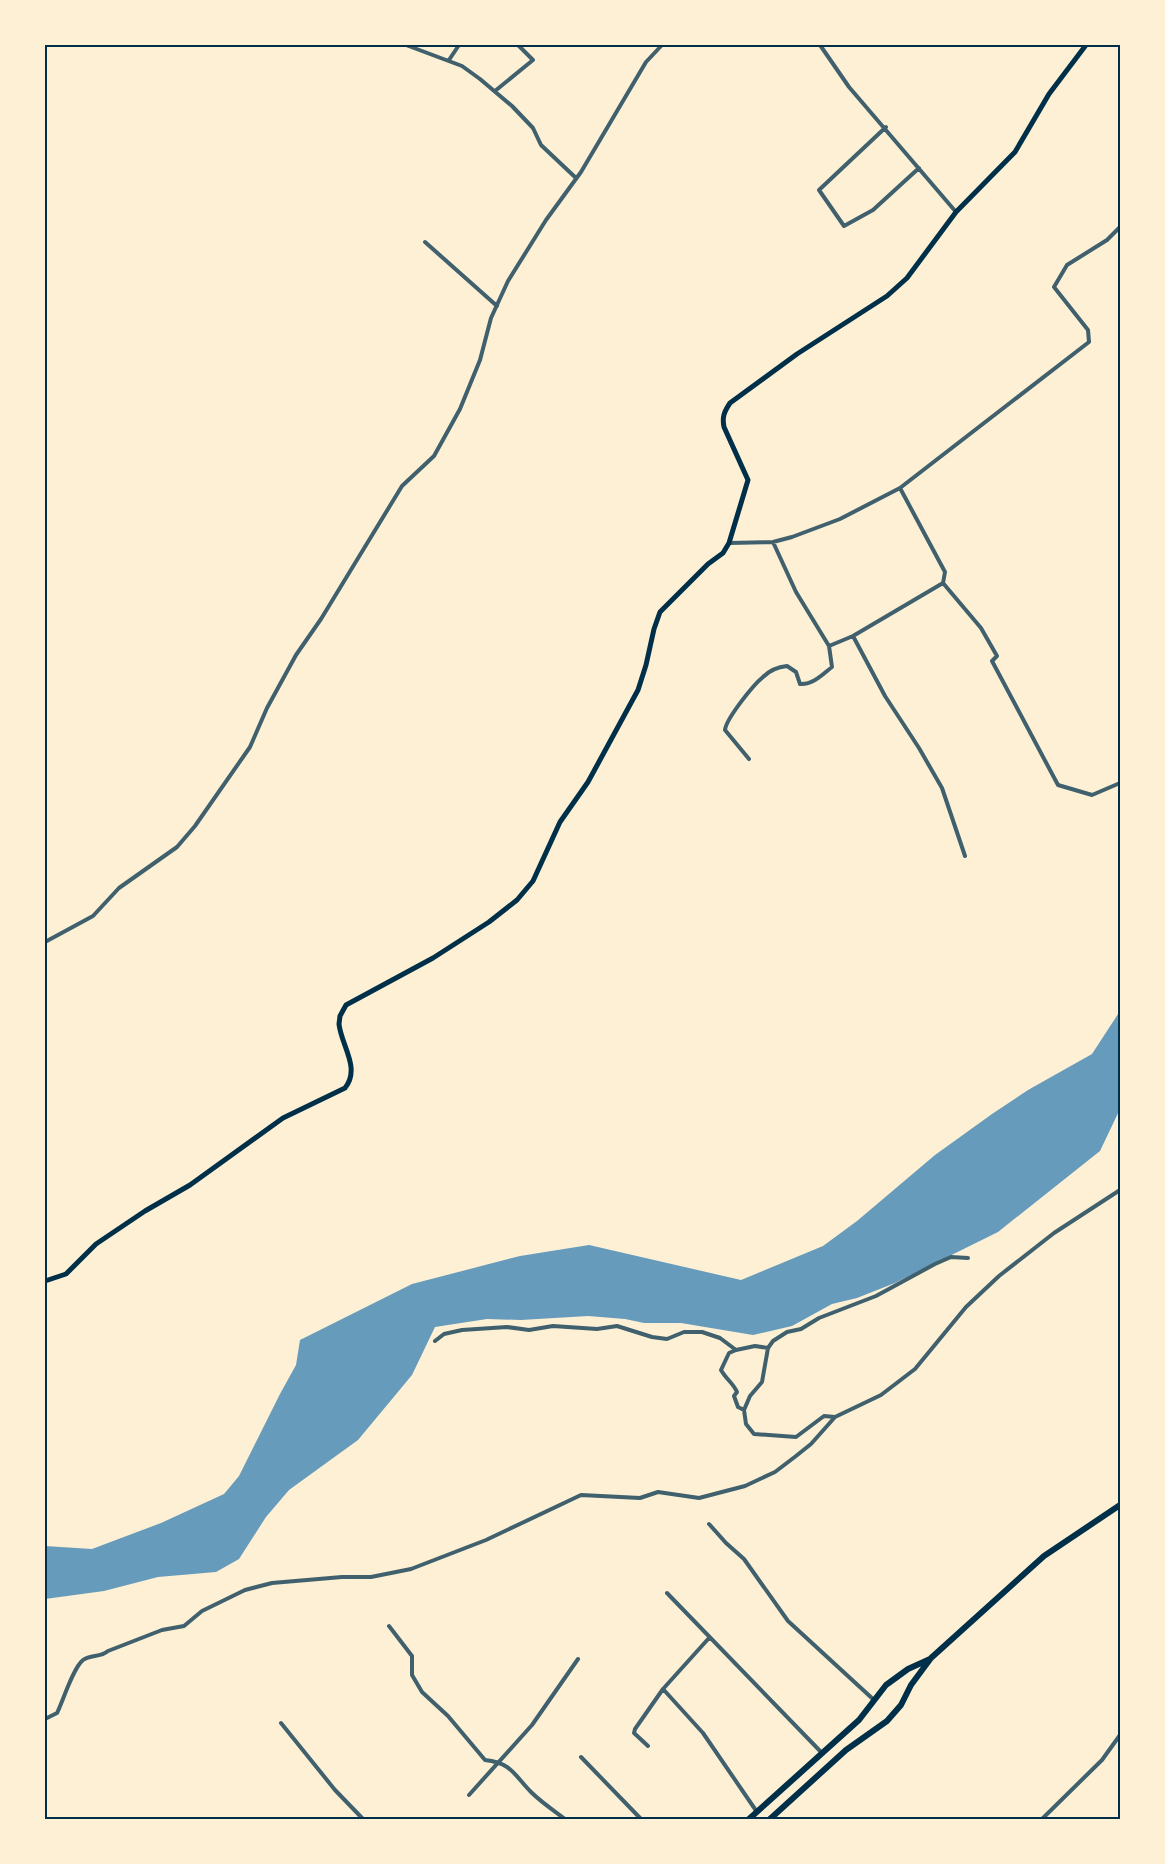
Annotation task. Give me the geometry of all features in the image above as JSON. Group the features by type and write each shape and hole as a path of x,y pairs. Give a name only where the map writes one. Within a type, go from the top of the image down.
{"highway":[{"path":"770,1819 846,1750 887,1721 901,1705 911,1685 931,1658 1044,1556 1120,1504"},
{"path":"749,1819 863,1717 886,1685 899,1675 931,1658"}],"main road":[{"path":"45,1281 66,1274 96,1244 152,1206 190,1185 283,1118 345,1088 349,1082 351,1072 350,1061 340,1032 342,1010 353,1000 433,958 489,922 524,893 533,881 560,822 588,782 635,696 643,677 654,629 660,612 708,564 723,553 730,543 748,480 724,427 722,418 730,403 797,354 887,296 906,278 956,212 1015,152 1048,94 1086,45"}],"street":[{"path":"406,45 462,66 495,91 533,128 541,145 576,178"},
{"path":"449,60 459,45"},
{"path":"495,91 533,60 518,45"},
{"path":"45,942 93,916 119,888 177,847 195,826 250,747 267,708 296,655 321,619 402,486 434,456 460,409 497,306 508,282 531,243 576,178 646,62 662,45"},
{"path":"823,46 849,87 886,127 956,212"},
{"path":"886,127 819,190 844,226 873,210 919,168"},
{"path":"730,543 773,542 840,519 900,488 1089,342 1088,330 1054,287 1067,265 1106,240 1120,226"},
{"path":"424,242 497,306"},
{"path":"900,488 945,572 943,584"},
{"path":"749,759 725,730 731,716 756,682 776,668 787,666 796,672 800,684 807,685 832,666 829,646 796,592 773,542"},
{"path":"829,646 853,636 943,584"},
{"path":"943,584 981,628 997,656 992,661 1058,785 1092,795 1120,783"},
{"path":"853,636 884,696 919,748 942,788 965,856"},
{"path":"968,1258 951,1258 935,1264 876,1296 819,1318 801,1329 787,1332 773,1341 768,1348 762,1382 750,1396 744,1410 746,1424 754,1434 796,1437 824,1416 835,1416 881,1395 915,1369 966,1307 999,1276 1054,1233 1120,1190"},
{"path":"435,1340 444,1334 462,1330 507,1327 529,1330 553,1326 597,1329 617,1326 652,1337 667,1339 684,1332 702,1332 720,1338 736,1350"},
{"path":"744,1410 738,1407 734,1396 737,1392 721,1370 729,1352 755,1346 768,1348"},
{"path":"45,1719 57,1714 76,1670 84,1659 91,1656 103,1656 108,1651 162,1630 184,1626 202,1611 245,1590 272,1583 342,1577 371,1577 410,1570 486,1540 581,1494 640,1498 658,1492 699,1498 745,1486 775,1472 796,1456 811,1444 835,1416"},
{"path":"709,1524 744,1559 788,1621 874,1700"},
{"path":"667,1593 822,1753"},
{"path":"389,1626 412,1656 412,1675 422,1692 448,1716 485,1760 500,1762 512,1769 531,1792 565,1819"},
{"path":"648,1746 634,1733 635,1729 663,1689 709,1638"},
{"path":"469,1795 532,1725 578,1659"},
{"path":"663,1689 703,1732 757,1812"},
{"path":"281,1723 335,1790 363,1819"},
{"path":"1042,1819 1102,1760 1120,1735"},
{"path":"581,1757 641,1819"}],"water":[{"path":"1120,1011 1120,1109 1100,1151 998,1232 895,1283 857,1298 832,1304 792,1326 753,1335 681,1323 644,1323 625,1319 588,1316 521,1320 487,1319 435,1327 412,1375 358,1440 289,1490 266,1517 239,1559 216,1572 158,1577 104,1591 45,1599 45,1546 92,1549 161,1523 224,1494 239,1476 296,1365 300,1340 412,1284 520,1256 589,1245 741,1280 823,1246 857,1221 935,1155 992,1114 1028,1090 1092,1054"}]}
